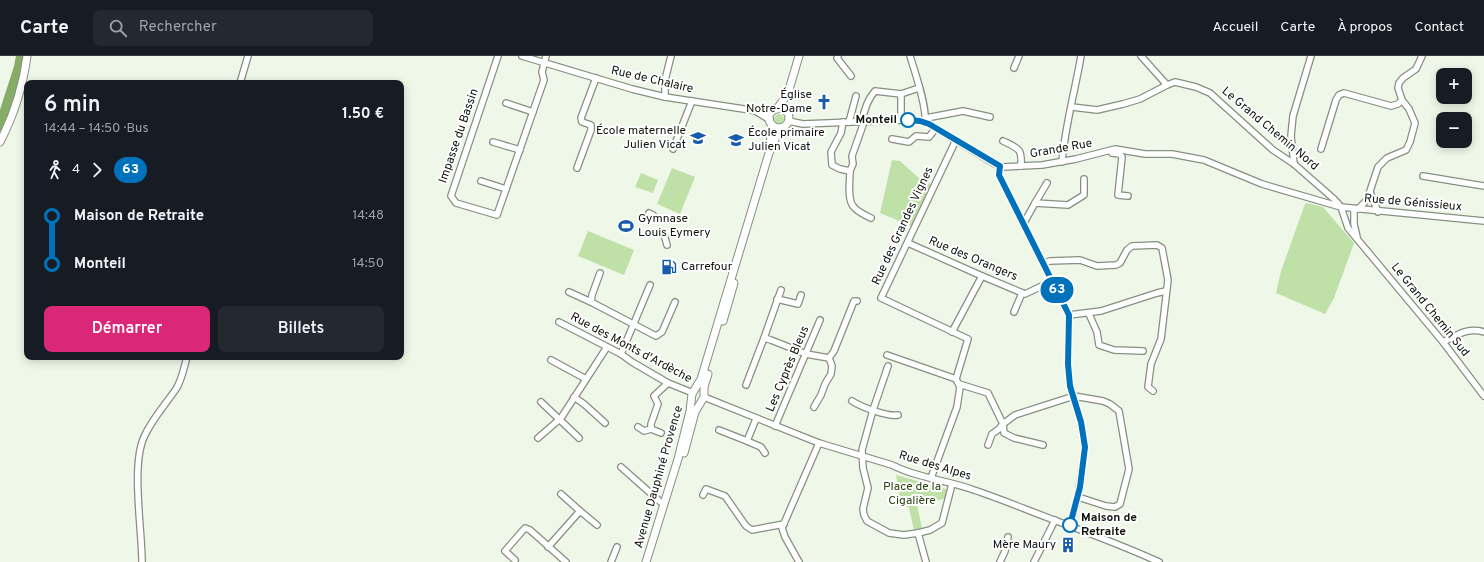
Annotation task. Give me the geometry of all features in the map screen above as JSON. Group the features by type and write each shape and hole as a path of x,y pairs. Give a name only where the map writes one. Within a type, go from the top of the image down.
{"main road":[{"path":"0,142 17,100 27,56"},
{"path":"788,93 775,110 771,122 780,128 785,126 788,121 788,93 798,56"},
{"path":"775,110 781,109 787,113"},
{"name":"Avenue Dauphiné Provence","path":"769,152 771,122"},
{"name":"Avenue Dauphiné Provence","path":"646,562 685,432 694,394 702,379 769,152 780,128"},
{"name":"Avenue Dauphiné Provence","path":"651,562 695,412 703,397 708,373 734,286 737,263"},
{"path":"700,390 703,397 695,400 694,394 700,390"}],"street":[{"path":"241,80 248,56"},
{"name":"Impasse du Bassin","path":"498,56 451,196 456,203 497,216 506,189"},
{"name":"Rue de Chalaire","path":"522,56 632,89 665,97 757,111 775,110"},
{"path":"481,181 506,189 544,80 542,72 546,56"},
{"path":"665,97 665,80 671,56"},
{"path":"838,56 837,58 851,76"},
{"path":"910,56 926,120 936,128 1000,166 999,175 1069,315 1068,364 1070,386 1081,422 1085,447 1078,497 1070,525"},
{"path":"1014,68 1019,56"},
{"path":"1062,162 1066,130 1072,107 1081,56"},
{"path":"1072,107 1097,110 1123,104 1140,99 1167,85 1141,56"},
{"path":"1294,164 1291,136 1293,116 1311,56"},
{"path":"1358,239 1354,224 1356,209 1367,200 1378,166 1387,158 1406,150 1413,135 1415,123 1410,109 1402,100 1399,93 1399,83 1403,78 1416,69 1422,56"},
{"path":"577,168 591,130 591,125 582,122 581,118 596,78"},
{"name":"Le Grand Chemin Nord","path":"1167,85 1175,82 1210,93 1273,150 1294,164 1341,207"},
{"path":"871,218 857,210 852,205 850,198 850,171 852,156 863,122 866,105 870,96 875,91 901,94 919,88"},
{"path":"1321,149 1336,100 1339,95 1344,93 1391,106 1398,104 1402,100"},
{"path":"901,94 901,120"},
{"path":"849,122 856,96"},
{"path":"673,149 692,101"},
{"path":"506,103 533,112"},
{"name":"Rue de Chalaire","path":"757,111 771,122"},
{"path":"788,121 803,124 926,120 963,111 990,117"},
{"path":"843,122 841,133 830,152 832,165 840,169 850,171"},
{"path":"892,139 909,142 916,136 928,137 936,128"},
{"name":"Rue des Grandes Vignes","path":"931,478 957,407 960,387 957,381 968,339 881,298 956,140"},
{"path":"1003,141 1021,152 1022,166"},
{"path":"493,142 520,150"},
{"name":"Grande Rue","path":"1000,166 1042,165 1076,159 1115,149 1145,154 1172,154 1197,159 1262,184 1341,207"},
{"path":"1105,152 1116,153 1121,156 1118,195 1128,196"},
{"path":"1423,176 1484,186"},
{"path":"1035,203 1068,205 1084,195 1084,179"},
{"path":"1023,223 1026,221 1047,183"},
{"path":"1370,192 1378,212"},
{"name":"Rue de Génissieux","path":"1341,207 1378,212 1484,220"},
{"name":"Le Grand Chemin Sud","path":"1341,207 1348,228 1483,392"},
{"path":"665,238 667,244"},
{"name":"Rue des Orangers","path":"908,243 1025,294 1052,281"},
{"path":"1043,263 1050,261 1080,260 1096,266 1116,266 1120,263 1127,250 1132,246 1160,246 1163,250 1168,280 1160,339 1151,364 1148,387 1153,392"},
{"path":"591,302 600,273"},
{"path":"952,332 982,276"},
{"path":"622,354 650,285"},
{"path":"746,385 781,290"},
{"path":"1069,315 1090,314 1166,291"},
{"path":"569,292 656,336 662,332 675,302"},
{"path":"1014,312 1022,292"},
{"path":"777,299 798,304 801,294"},
{"path":"814,407 821,395 824,384 831,374 832,366 830,358 854,302 857,301"},
{"path":"1090,314 1097,332 1099,345 1114,350 1143,351"},
{"name":"Les Cyprès Bleus","path":"775,426 820,320"},
{"name":"Rue des Monts d'Ardèche","path":"559,322 622,354 632,362 668,383 694,394"},
{"path":"1443,342 1464,332 1475,330 1484,332"},
{"path":"764,338 806,354 830,358"},
{"path":"538,438 559,420 607,347"},
{"path":"887,355 988,393 1003,424 1004,433 1014,438 1043,445"},
{"path":"142,562 138,462 140,448 150,424 177,388 186,360"},
{"path":"551,360 586,379"},
{"path":"888,366 873,410 862,450 868,488 863,509 867,521 889,533 904,535 930,530 942,523 952,484"},
{"path":"651,429 651,424 658,404 654,396 668,383"},
{"path":"988,445 992,434 1015,415 1074,396 1103,402 1114,407 1119,412 1129,468 1120,504 1115,507 1078,497"},
{"path":"574,397 584,404 605,424"},
{"name":"Rue des Alpes","path":"703,397 819,443 995,497 1070,525 1159,562"},
{"path":"852,401 873,410 894,416 898,415"},
{"path":"541,402 579,438"},
{"path":"747,440 756,418"},
{"path":"638,427 644,431 651,429 661,433"},
{"path":"719,430 747,440 761,447 765,453"},
{"path":"799,562 785,537 782,528 819,443"},
{"path":"621,467 664,505"},
{"path":"702,495 706,489 725,496 746,526 752,530 784,524"},
{"path":"561,494 597,525"},
{"path":"548,547 580,511"},
{"path":"1034,562 1055,520"},
{"path":"515,560 505,551 525,528 530,530 566,562"},
{"path":"918,533 926,562"},
{"path":"1000,562 1005,551 1008,537"},
{"path":"611,562 617,546"}],"green space":[{"path":"777,114 781,114 783,115 783,123 777,124 774,121 774,117"},
{"path":"892,160 900,161 921,180 931,184 911,226 880,213"},
{"path":"672,168 695,177 680,214 657,204"},
{"path":"641,173 658,180 653,193 635,187"},
{"path":"1307,203 1323,207 1354,243 1334,298 1325,314 1276,293 1281,271 1305,204"},
{"path":"588,231 634,250 624,275 578,256"},
{"name":"Place de la Cigalière","path":"896,475 946,489 947,493 944,499 917,505 922,528 914,530 909,508 900,501"}],"waterway":[{"path":"0,126 19,67 21,56"}],"bus line":[{"name":"63","path":"908,120 920,121 929,124 1000,166 999,175 1069,315 1070,325 1068,364 1070,386 1081,422 1085,447 1080,487 1076,507 1070,525"}],"place":[{"name":"Église Notre-Dame","path":"824,102"},
{"name":"Monteil","path":"908,120"},
{"name":"École maternelle Julien Vicat","path":"698,138"},
{"name":"École primaire Julien Vicat","path":"736,140"},
{"name":"Gymnase Louis Eymery","path":"626,226"},
{"name":"Carrefour","path":"669,267"},
{"name":"Maison de Retraite","path":"1070,525"},
{"name":"Mère Maury","path":"1068,545"}]}
